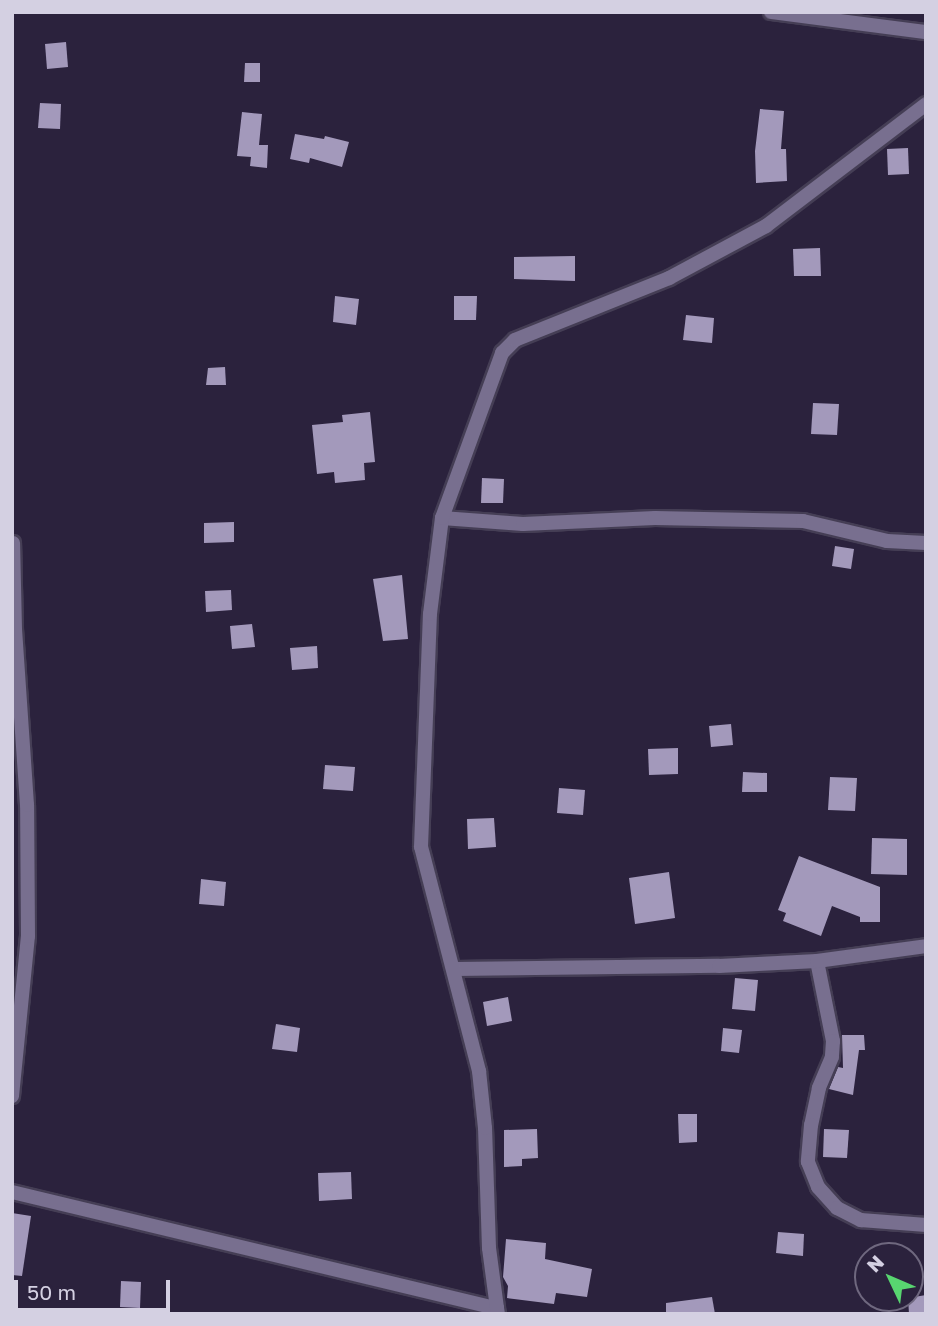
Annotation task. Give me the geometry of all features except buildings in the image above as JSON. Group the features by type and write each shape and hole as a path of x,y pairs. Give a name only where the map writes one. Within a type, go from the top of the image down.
{"street":[{"path":"771,12 926,32"},
{"path":"12,1192 498,1311 489,1248 485,1128 479,1071 455,969 421,847 430,614 443,517 502,353 515,340 669,278 766,226 926,104"},
{"path":"443,517 523,524 655,518 803,521 887,541 926,543"},
{"path":"12,1096 28,936 27,805 13,629 13,542"},
{"path":"455,969 705,966 817,961 926,946"},
{"path":"817,961 833,1041 832,1058 819,1088 811,1125 808,1162 818,1187 837,1208 861,1220 926,1225"}]}
